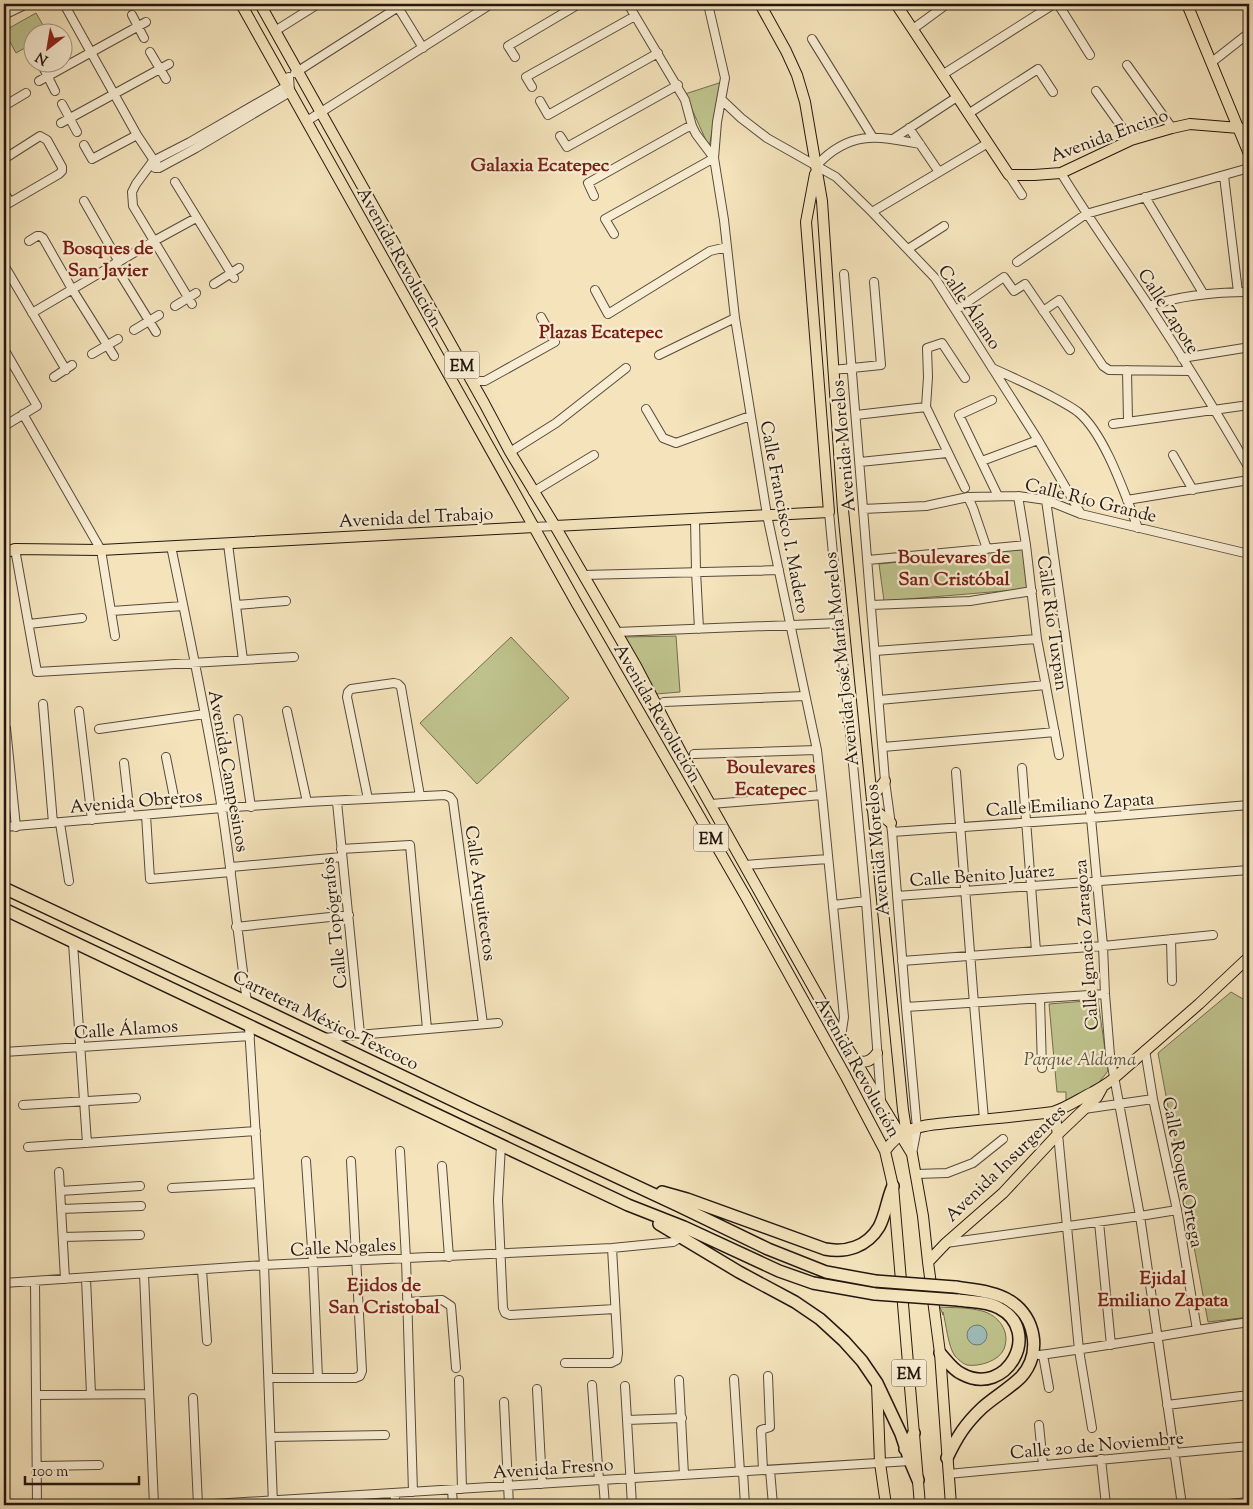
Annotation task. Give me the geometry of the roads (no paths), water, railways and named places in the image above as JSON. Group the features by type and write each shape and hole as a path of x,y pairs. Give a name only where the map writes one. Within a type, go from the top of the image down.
{"highway":[{"name":"Carretera México-Texcoco","path":"4,888 632,1185"},
{"path":"4,910 250,1031 628,1204 684,1227 779,1272 813,1283 874,1294 988,1304 1000,1308 1010,1316 1018,1332 1018,1352 1009,1367 1001,1374 991,1378 970,1378 961,1374 940,1353"},
{"path":"632,1185 688,1199 825,1249 842,1251 856,1247 872,1236 879,1226 893,1186"},
{"path":"632,1185 768,1249 826,1272 875,1281 955,1286 997,1295 1009,1300 1020,1308 1028,1320 1033,1333 1033,1354 1028,1367 1021,1377 982,1408 960,1432 947,1458"},
{"path":"628,1204 739,1272 795,1302 820,1319 844,1341 862,1361 877,1383 918,1480"},
{"path":"905,1449 914,1432"}],"main road":[{"name":"Avenida Revolución","path":"241,4 289,82 307,121 357,213 579,609 750,906 845,1075 885,1151 893,1186 918,1480"},
{"name":"Avenida Revolución","path":"260,4 275,31 289,82 321,112 510,452 616,632 842,1037 881,1103 903,1133"},
{"name":"Avenida José María Morelos","path":"760,4 786,51 806,102 822,201 843,510 903,1133 911,1151"},
{"path":"896,4 1009,175"},
{"path":"1188,4 1212,62 1244,130 1249,154"},
{"name":"Avenida Encino","path":"1009,175 1034,176 1060,173 1131,140 1190,124 1244,130"},
{"name":"Avenida José María Morelos","path":"817,166 806,222 827,465 829,512"},
{"path":"827,465 843,510"},
{"name":"Avenida del Trabajo","path":"555,526 829,512"},
{"name":"Avenida del Trabajo","path":"4,553 15,549 101,550 534,527"},
{"path":"872,797 885,781"},
{"path":"872,808 892,827"},
{"name":"Avenida Insurgentes","path":"885,1151 903,1133 917,1128 1053,1112 1066,1108 1103,1087 1113,1079 1199,1004 1249,957"},
{"path":"856,1061 864,1063 872,1060 877,1053"},
{"name":"Avenida Insurgentes","path":"928,1262 946,1243 1003,1193 1058,1134 1097,1097 1103,1087"},
{"path":"1053,1112 1056,1118 1058,1134"},
{"name":"Avenida Revolución","path":"911,1151 923,1216 940,1353 947,1458"},
{"path":"877,1383 880,1463 886,1505"},
{"name":"EM","path":"947,1458 951,1505"},
{"name":"EM","path":"918,1480 920,1505"}],"street":[{"path":"4,14 27,4"},
{"path":"64,4 137,135 159,168"},
{"path":"275,31 318,4"},
{"path":"307,121 491,4"},
{"path":"515,57 508,46 579,4"},
{"path":"614,234 605,219 714,158 692,126 685,100 678,85 628,4"},
{"name":"Calle Francisco I. Madero","path":"708,4 724,78 714,158 750,416 767,515 816,750 834,905 844,1017 842,1037"},
{"path":"912,29 947,4"},
{"path":"942,76 1054,4"},
{"path":"1058,4 1090,54"},
{"path":"148,169 159,168 289,82 399,5 423,48"},
{"path":"132,15 144,38"},
{"path":"532,87 526,77 635,16"},
{"path":"38,80 146,22"},
{"path":"1212,62 1249,33"},
{"path":"812,39 872,136"},
{"path":"150,52 166,79"},
{"path":"540,101 548,115 658,53"},
{"path":"61,123 169,64"},
{"path":"1127,65 1172,128"},
{"path":"968,114 1038,69 1053,92"},
{"path":"45,72 55,91"},
{"path":"560,136 567,147 678,85"},
{"path":"1096,91 1131,140"},
{"path":"4,106 26,93"},
{"path":"893,139 957,97"},
{"name":"Calle Álamo","path":"722,100 741,118 768,138 836,177 935,278 1038,440 1081,514"},
{"path":"62,104 77,132"},
{"path":"594,196 588,183 692,126"},
{"path":"909,128 939,172"},
{"path":"84,146 92,159 137,135"},
{"path":"817,166 827,154 838,147 854,140 872,136 920,144"},
{"path":"4,159 43,138 62,167 62,171 59,174 7,204 4,192"},
{"path":"190,301 133,206 132,192 153,161 203,139"},
{"path":"872,212 988,143"},
{"path":"1017,262 1086,214 1249,168"},
{"name":"Calle Zapote","path":"1060,173 1216,410 1249,468"},
{"path":"1009,175 1022,195"},
{"path":"1224,176 1238,292"},
{"path":"175,182 232,276"},
{"path":"1145,197 1204,293"},
{"path":"84,201 116,263 156,332"},
{"path":"32,313 196,218"},
{"path":"908,249 944,226"},
{"path":"29,242 37,236 43,238 114,356"},
{"path":"595,290 608,314 710,251 727,247"},
{"path":"4,265 32,313 69,367 54,378"},
{"path":"214,284 232,276 239,268"},
{"name":"Avenida Morelos","path":"844,274 885,781 892,827 917,1128 911,1151"},
{"path":"956,310 1004,277 1014,291 1025,284 1070,350"},
{"path":"833,370 881,365 874,282"},
{"path":"1149,306 1169,299 1204,293 1249,292"},
{"path":"175,306 190,301 196,293"},
{"path":"1043,311 1059,300 1103,366 1108,370 1190,371"},
{"path":"134,330 159,316"},
{"path":"468,374 473,380 485,381 555,342 541,317"},
{"path":"659,355 736,318"},
{"path":"92,354 118,339"},
{"path":"965,378 942,343 927,348 928,378 926,407 965,488"},
{"path":"1182,358 1244,348"},
{"path":"4,350 37,406 6,425 4,421"},
{"path":"510,452 556,423 626,368"},
{"path":"992,368 1031,386 1078,412 1089,423 1118,476 1138,528"},
{"path":"1127,370 1128,421"},
{"path":"484,404 485,381"},
{"path":"992,400 959,415 998,496"},
{"path":"1113,424 1249,405"},
{"path":"856,415 926,407"},
{"path":"646,409 663,438 676,443 750,416"},
{"path":"23,414 101,550 115,636"},
{"path":"982,461 1038,440"},
{"path":"860,462 947,453"},
{"path":"533,492 594,455"},
{"path":"1173,455 1193,490"},
{"path":"1127,500 1249,480"},
{"name":"Calle Río Grande","path":"863,510 926,506 968,497 1018,496 1046,500 1081,514 1249,554"},
{"name":"Calle Río Tuxpan","path":"1018,496 1037,639 1059,755"},
{"path":"968,497 987,549"},
{"name":"Calle Ignacio Zaragoza","path":"1046,500 1091,818 1113,1079 1120,1104 1140,1216 1182,1505"},
{"name":"Avenida José María Morelos","path":"829,512 866,901 881,1103"},
{"path":"695,519 699,630"},
{"name":"Avenida del Trabajo","path":"534,527 555,526"},
{"path":"228,544 243,660"},
{"path":"868,560 1026,545"},
{"name":"Avenida Campesinos","path":"171,546 222,808 247,1002"},
{"path":"15,549 38,672 294,657"},
{"path":"583,575 779,570"},
{"path":"871,605 970,601 1032,591"},
{"path":"236,605 286,601"},
{"path":"112,611 183,606"},
{"path":"29,624 82,618"},
{"path":"616,632 840,623"},
{"path":"875,651 1037,639"},
{"path":"368,799 347,697 348,692 351,689 394,683 398,684 401,688 420,796"},
{"path":"879,700 1046,686"},
{"path":"664,702 805,696"},
{"path":"43,704 57,823 69,880"},
{"path":"79,711 92,820"},
{"path":"287,711 307,802"},
{"path":"99,729 204,714"},
{"path":"238,719 251,807"},
{"path":"6,728 16,826"},
{"path":"883,747 1055,732"},
{"path":"694,754 816,750"},
{"path":"166,757 178,812"},
{"path":"124,764 130,816"},
{"path":"1022,768 1036,951"},
{"path":"956,772 984,1119"},
{"name":"Calle Arquitectos","path":"420,796 445,795 453,801 483,1024"},
{"path":"711,804 822,795"},
{"name":"Avenida Obreros","path":"4,827 222,808 420,796"},
{"name":"Calle Topógrafos","path":"337,802 360,1034"},
{"name":"Calle Emiliano Zapata","path":"892,827 961,827 1249,805"},
{"path":"146,814 150,879 231,870 410,845 427,1029"},
{"path":"745,865 828,859"},
{"name":"Calle Benito Juárez","path":"897,896 1249,870"},
{"path":"834,905 866,901"},
{"path":"236,927 349,915"},
{"path":"902,961 1103,946 1213,935"},
{"path":"1171,939 1172,980"},
{"path":"73,943 87,1143"},
{"path":"906,1007 1105,994"},
{"path":"1040,999 1042,1068"},
{"path":"323,1038 498,1023"},
{"path":"250,1031 264,1265 273,1503"},
{"name":"Calle Álamos","path":"4,1052 80,1048 250,1031"},
{"name":"Calle Roque Ortega","path":"1145,1050 1153,1099 1177,1210 1196,1330"},
{"path":"23,1105 136,1098"},
{"path":"1084,1109 1153,1099"},
{"path":"28,1148 256,1131"},
{"path":"1058,1134 1079,1350 1092,1428"},
{"path":"916,1174 947,1173 973,1163 1003,1139"},
{"path":"501,1145 498,1200 503,1308 505,1313 510,1315 615,1309"},
{"path":"400,1151 406,1258 413,1492"},
{"path":"306,1161 318,1378"},
{"path":"269,1378 355,1378 360,1376 362,1371 352,1161"},
{"path":"442,1166 449,1256"},
{"path":"59,1172 65,1279"},
{"path":"172,1188 259,1183"},
{"path":"60,1191 140,1186"},
{"path":"61,1209 141,1206"},
{"path":"946,1243 1177,1210"},
{"path":"1098,1222 1111,1345"},
{"path":"63,1237 140,1235"},
{"name":"Calle Nogales","path":"4,1283 264,1265 357,1262 612,1248 673,1242 681,1237"},
{"path":"565,1363 611,1363 617,1360 612,1248"},
{"path":"202,1270 207,1341"},
{"path":"144,1274 154,1505"},
{"path":"86,1278 91,1394"},
{"path":"35,1281 37,1505"},
{"path":"407,1302 442,1300 451,1306 456,1368"},
{"path":"1049,1388 1041,1355 1249,1322"},
{"path":"768,1376 770,1427 761,1430 773,1505"},
{"path":"734,1378 745,1505"},
{"path":"459,1380 462,1489"},
{"path":"680,1380 684,1475"},
{"path":"592,1385 605,1505"},
{"path":"625,1386 632,1505"},
{"path":"537,1389 542,1484"},
{"path":"36,1395 149,1394"},
{"path":"1167,1405 1249,1395"},
{"path":"193,1398 198,1505"},
{"path":"504,1402 509,1505"},
{"path":"627,1420 682,1418"},
{"path":"1039,1426 1043,1465"},
{"path":"271,1438 385,1435"},
{"name":"Calle 20 de Noviembre","path":"948,1474 1249,1446"},
{"path":"1101,1459 1106,1505"},
{"name":"Avenida Fresno","path":"198,1505 273,1503 395,1493 910,1461"},
{"path":"37,1466 99,1466"},
{"path":"452,1490 453,1505"},
{"path":"395,1493 396,1505"},
{"path":"1218,1505 1249,1502"}],"water":[{"path":"977,1325 984,1328 987,1335 984,1342 977,1345 970,1342 967,1335 970,1328"}],"district":[{"name":"Galaxia Ecatepec","path":"540,164"},
{"name":"Bosques de San Javier","path":"108,258"},
{"name":"Plazas Ecatepec","path":"601,331"},
{"name":"Boulevares de San Cristóbal","path":"954,567"},
{"name":"Boulevares Ecatepec","path":"771,777"},
{"name":"Ejidal Emiliano Zapata","path":"1163,1288"},
{"name":"Ejidos de San Cristobal","path":"384,1295"}],"park label":[{"name":"Parque Aldama","path":"1080,1059"}]}
